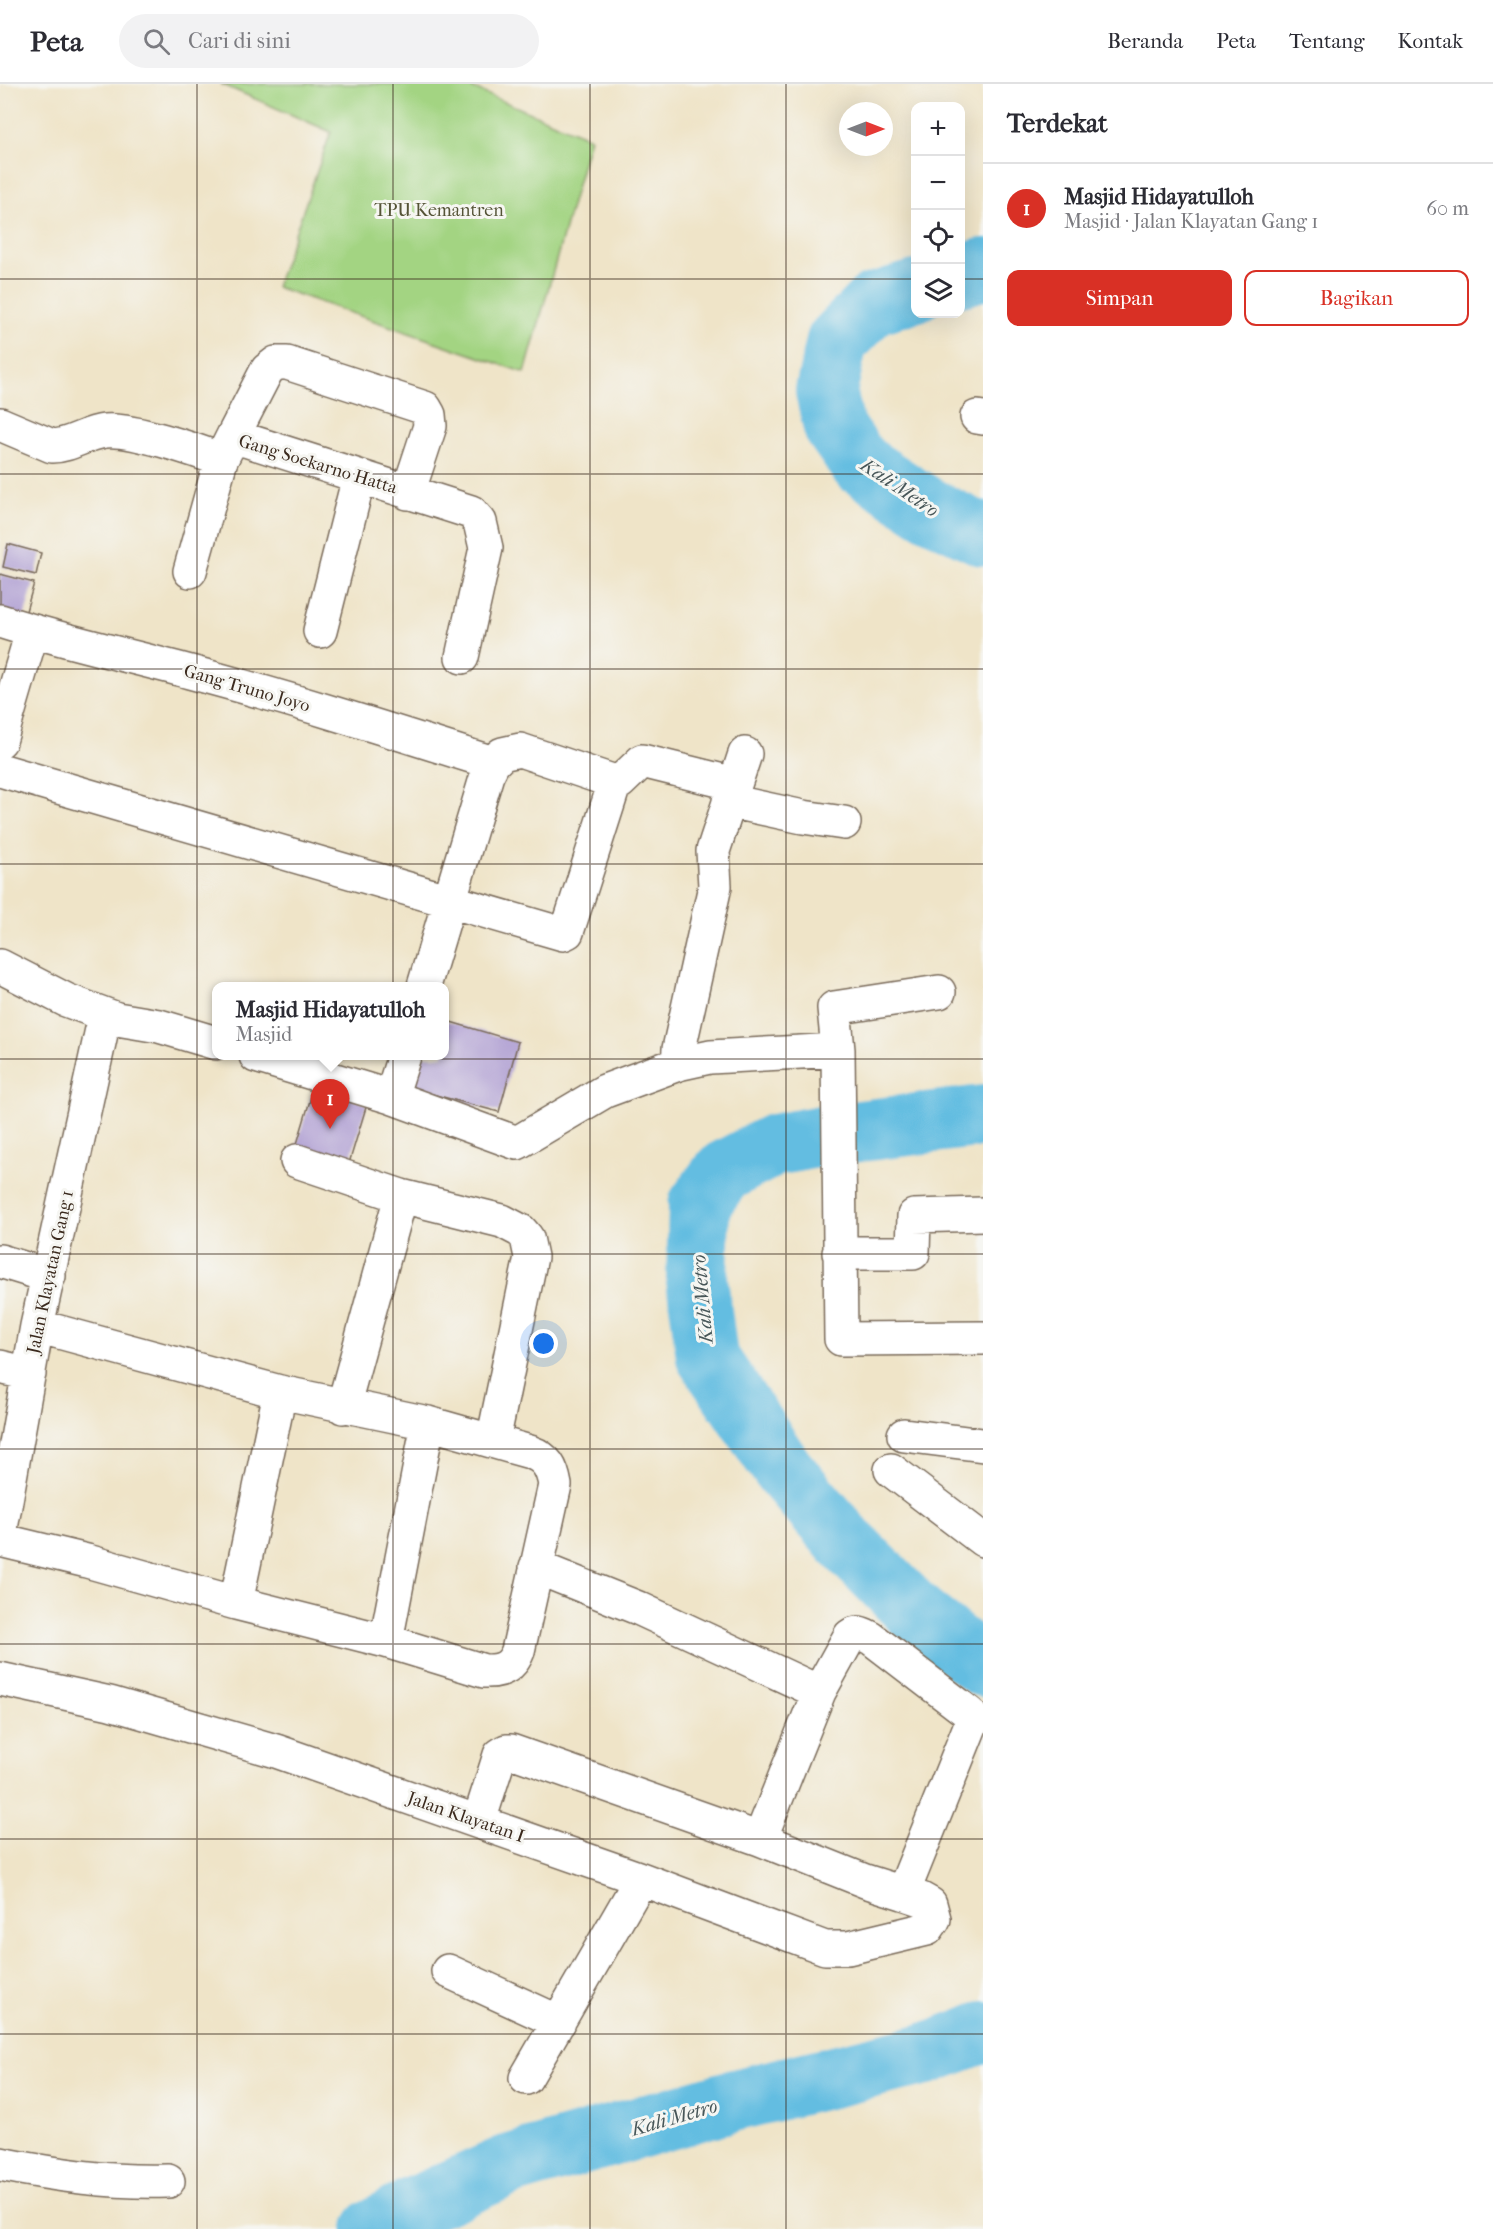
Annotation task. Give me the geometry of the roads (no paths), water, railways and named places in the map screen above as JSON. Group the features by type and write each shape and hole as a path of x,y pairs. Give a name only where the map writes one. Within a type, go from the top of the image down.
{"street":[{"path":"190,571 227,448 267,370 276,363 287,363 425,408 429,415 430,426 408,492"},
{"name":"Gang Soekarno Hatta","path":"0,424 52,446 61,446 73,440 105,431 126,432 204,453 227,448 359,477 471,512 480,522 486,548 462,657"},
{"path":"320,631 359,477"},
{"name":"Gang Truno Joyo","path":"0,621 32,632 191,672 330,711 493,763"},
{"path":"0,741 32,632"},
{"path":"425,982 487,774 502,754 520,750 615,782 620,782 642,760 736,780 803,818 844,823"},
{"path":"0,770 563,934 567,932 615,782"},
{"path":"678,1064 679,1049 715,886 713,851 736,780"},
{"path":"0,966 66,1000 117,1018 159,1026 212,1042"},
{"path":"939,992 834,1008 838,1050 841,1339 983,1338"},
{"name":"Jalan Klayatan Gang 1","path":"0,1531 15,1370 37,1326 102,1029 108,1022 117,1018"},
{"path":"269,1060 391,1097 517,1143 605,1091 678,1064 710,1057 838,1050"},
{"path":"391,1097 403,1060"},
{"path":"297,1161 401,1196 502,1221 521,1231 527,1238 531,1257 493,1441"},
{"path":"343,1407 401,1196"},
{"path":"839,1253 913,1253 915,1216 983,1214"},
{"path":"0,1261 49,1276"},
{"path":"0,1531 87,1561 236,1603 386,1641 484,1671 496,1672 507,1668 518,1651 555,1485 550,1465 543,1456 428,1423 280,1392 37,1326"},
{"path":"236,1603 280,1392"},
{"path":"386,1641 428,1423"},
{"path":"904,1434 983,1445"},
{"path":"891,1470 983,1540"},
{"path":"536,1567 638,1608 819,1692"},
{"path":"479,1821 500,1755 511,1751 760,1839 865,1881 903,1893 973,1719 969,1713 871,1638 855,1633 850,1636 819,1692 760,1839"},
{"name":"Jalan Klayatan I","path":"0,1679 110,1702 276,1750 640,1879 825,1948 848,1948 927,1929 933,1919 930,1904 903,1893"},
{"path":"526,2078 640,1879"},
{"path":"448,1971 559,2022"},
{"path":"0,2164 46,2173 127,2182 168,2181"}],"waterway":[{"name":"Kali Metro","path":"965,274 983,269"},
{"name":"Kali Metro","path":"911,293 873,304 837,341 826,391 834,427 860,464 927,508 983,535"},
{"name":"Kali Metro","path":"983,1116 827,1135 774,1145 723,1172 699,1205 697,1280 707,1357 784,1471 844,1541 917,1614 983,1666"},
{"name":"Kali Metro","path":"374,2229 413,2208 507,2166 727,2102 926,2054 983,2032"}],"place":[{"name":"Masjid Hidayatulloh","path":"330,1129"}],"park label":[{"name":"TPU Kemantren","path":"439,210"}]}
